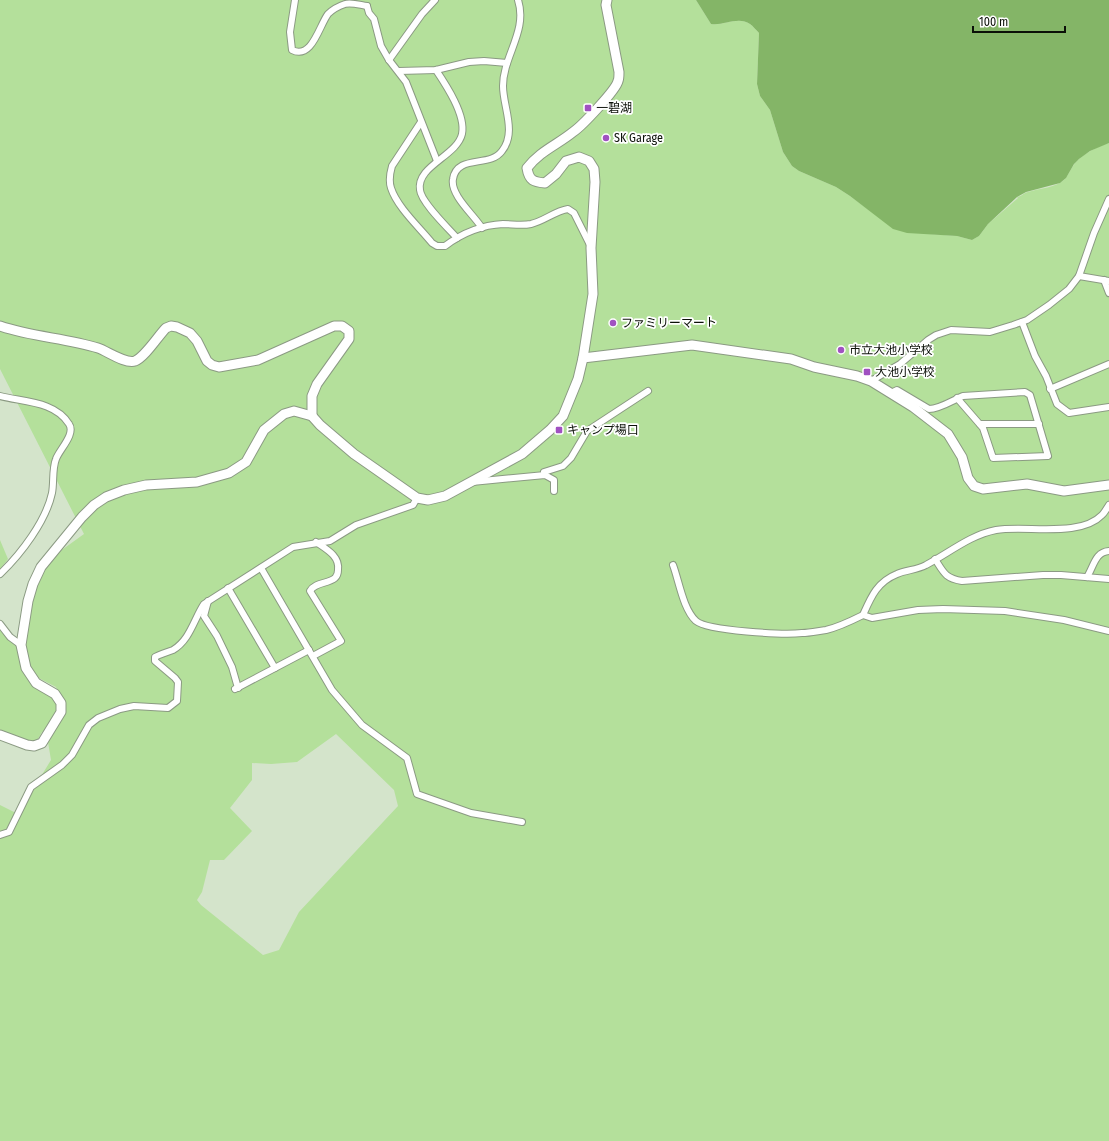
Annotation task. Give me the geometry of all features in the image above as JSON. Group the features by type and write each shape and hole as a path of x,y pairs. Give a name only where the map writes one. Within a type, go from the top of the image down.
{"street":[{"path":"295,0 290,32 292,50 296,52 303,51 311,45 326,17 335,9 349,3 367,6"},
{"path":"367,6 372,0"},
{"path":"389,60 422,14 435,0"},
{"path":"482,228 476,218 455,194 452,180 455,171 462,165 495,157 502,152 507,141 509,130 503,85 505,67 516,40 521,13 518,0"},
{"path":"0,735 27,745 34,746 42,743 61,712 61,703 55,694 36,683 26,668 21,645 28,601 33,584 41,567 82,517 94,505 106,497 124,490 146,485 197,482 230,473 246,462 264,430 284,414 294,411 312,416 320,425 354,454 417,498 428,500 445,496 522,454 559,421 563,416 571,398 583,358 593,294 591,248 595,182 594,169 589,161 579,157 566,161 556,174 545,183 534,182 528,176 526,168 534,159 574,132 609,95 619,80 619,72 606,5 607,0"},
{"path":"367,6 369,13 374,20 381,46 389,60 406,82 437,161"},
{"path":"399,71 436,70 469,62 484,61 507,63"},
{"path":"436,70 449,88 458,110 462,126 462,135 456,145 446,155 432,164 422,177 419,189 424,200 457,238"},
{"path":"421,122 392,166 390,173 390,187 407,214 432,243 437,246 445,246 457,238 482,228 502,224 532,224 562,210 568,209 574,213 591,248"},
{"path":"871,381 900,364 936,335 951,330 990,332 1022,322 1069,290 1079,276 1094,233 1109,199"},
{"path":"1079,276 1106,280 1109,293"},
{"path":"1022,322 1035,356 1046,376 1057,404 1069,413 1109,407"},
{"path":"0,326 18,332 84,344 127,361 133,361 140,358 166,328 177,326 190,333 197,341 207,361 212,365 219,367 258,360 334,326 342,326 349,330 349,339 317,384 312,396 312,416"},
{"path":"583,358 692,345 791,358 814,367 857,376 871,381 913,407 948,434 962,457 968,478 974,486 983,489 1027,484 1064,491 1109,485"},
{"path":"1050,389 1109,364"},
{"path":"891,393 897,390 929,409 933,409 957,398 963,396 1025,392 1030,395 1048,456 993,458 983,428 957,398"},
{"path":"545,475 544,472 562,466 571,458 587,431 648,391"},
{"path":"0,396 49,407 58,412 67,421 70,428 64,446 56,459 52,492 46,512 13,561 0,574"},
{"path":"980,424 1038,424"},
{"path":"472,482 545,475 554,480 554,491"},
{"path":"0,835 9,832 32,787 62,765 72,755 89,725 98,718 120,709 134,706 168,708 177,701 178,682 155,661 155,657 173,649 179,644 190,632 204,604 293,547 330,540 356,525 413,505 417,498"},
{"path":"673,565 682,597 689,612 697,622 710,627 735,631 801,634 840,626 863,615 876,588 881,584 896,574 925,566 976,536 996,530 1019,528 1080,527 1101,516 1109,505"},
{"path":"208,601 204,616 217,636 232,667 236,689 275,668 341,641 310,591 312,587 335,578 338,572 339,563 334,555 316,542"},
{"path":"1087,577 1098,555 1104,551 1109,551"},
{"path":"935,559 951,579 962,581 1042,575 1087,577 1109,580"},
{"path":"260,568 332,690 362,725 407,758 417,794 471,813 522,822"},
{"path":"228,588 275,668"},
{"path":"863,615 872,618 896,613 931,609 1005,611 1064,620 1109,631"},
{"path":"0,624 10,637 21,645"}],"shaded area":[{"path":"0,0 696,0 711,24 741,21 751,25 759,33 757,84 760,96 770,110 783,152 792,166 799,171 836,187 873,213 930,234 957,236 972,240 979,236 988,224 1018,198 1017,197 1053,186 1061,182 1065,179 1075,163 1082,156 1100,146 1109,143 1109,1141 0,1141 0,805 18,814 51,760 47,736 51,729 42,732 34,746 0,735 0,625 21,645 26,676 63,706 56,687 29,673 24,625 45,562 84,534 0,369","holes":["336,734 394,790 398,806 299,912 279,950 263,955 201,905 197,900 202,892 210,860 224,860 252,831 230,808 252,780 252,763 271,764 297,762"]},
{"path":"696,0 1109,0 1109,143 1090,151 1079,159 1074,164 1066,178 1060,183 1026,192 1017,197 988,224 979,236 972,240 957,236 907,233 893,229 836,187 799,171 792,166 783,152 770,110 760,96 757,84 759,33 751,25 741,21 711,24"},
{"path":"0,540 8,559 0,569"}],"place":[{"name":"一碧湖","path":"588,108"},
{"name":"SK Garage","path":"606,138"},
{"name":"ファミリーマート","path":"613,323"},
{"name":"市立大池小学校","path":"841,350"},
{"name":"大池小学校","path":"867,372"},
{"name":"キャンプ場口","path":"559,430"}]}
